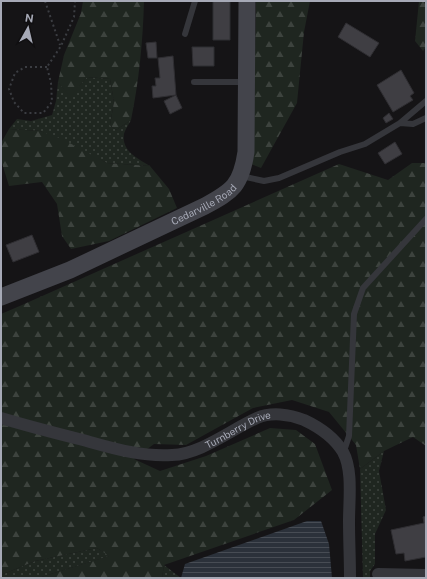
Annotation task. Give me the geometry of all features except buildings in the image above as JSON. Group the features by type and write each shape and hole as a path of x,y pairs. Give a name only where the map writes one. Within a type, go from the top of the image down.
{"main road":[{"name":"Cedarville Road","path":"1,297 70,270 205,206 224,196 236,185 241,176 246,152 247,1"}],"street":[{"name":"Turnberry Drive","path":"1,418 116,449 173,456 193,451 258,418 281,414 297,417 325,432 343,453 349,474 350,578"},
{"path":"378,574 426,575"}],"lane":[{"path":"185,34 195,1"},
{"path":"194,82 246,82"},
{"path":"241,176 264,180 279,178 340,152 365,144 400,123 426,102"},
{"path":"400,123 413,124 426,118"},
{"path":"343,453 349,436 354,314 364,288 426,219"}],"path":[{"path":"45,1 61,46"},
{"path":"47,67 61,46 74,17 75,1"},
{"path":"25,67 47,67 52,83 52,102 43,113 24,113 14,102 9,89 15,73 25,67"}],"green space":[{"path":"83,1 144,1 140,61 131,120 116,130 110,125 114,102 110,79 87,77 70,97 58,82 64,55 81,13"},
{"path":"256,1 310,1 304,32 297,103 261,168 251,164 254,110"},
{"path":"419,1 426,1 426,47 423,51 415,41"},
{"path":"87,77 110,79 114,102 110,125 116,130 131,120 124,134 125,145 132,154 150,166 107,163 40,131 9,129 17,119 31,121 52,115 56,101 58,82 70,96"},
{"path":"9,129 40,131 62,139 107,163 150,166 169,189 177,208 109,241 71,249 62,236 57,204 42,182 9,186 1,160 1,143"},
{"path":"412,163 426,163 426,446 413,437 384,451 360,469 356,445 329,412 292,400 253,408 186,445 154,444 134,459 160,471 206,456 270,428 296,430 315,444 332,490 294,520 164,565 162,578 38,578 109,556 97,548 35,561 1,575 1,314 339,164 388,180"},
{"path":"384,451 379,471 386,510 375,534 375,564 370,571 370,578 363,578 360,469"},
{"path":"97,548 110,556 38,578 1,578 1,575 35,561"},
{"path":"164,565 181,578 162,578"}],"shaded area":[{"path":"307,521 321,521 329,544 332,578 181,578 185,564"}]}
